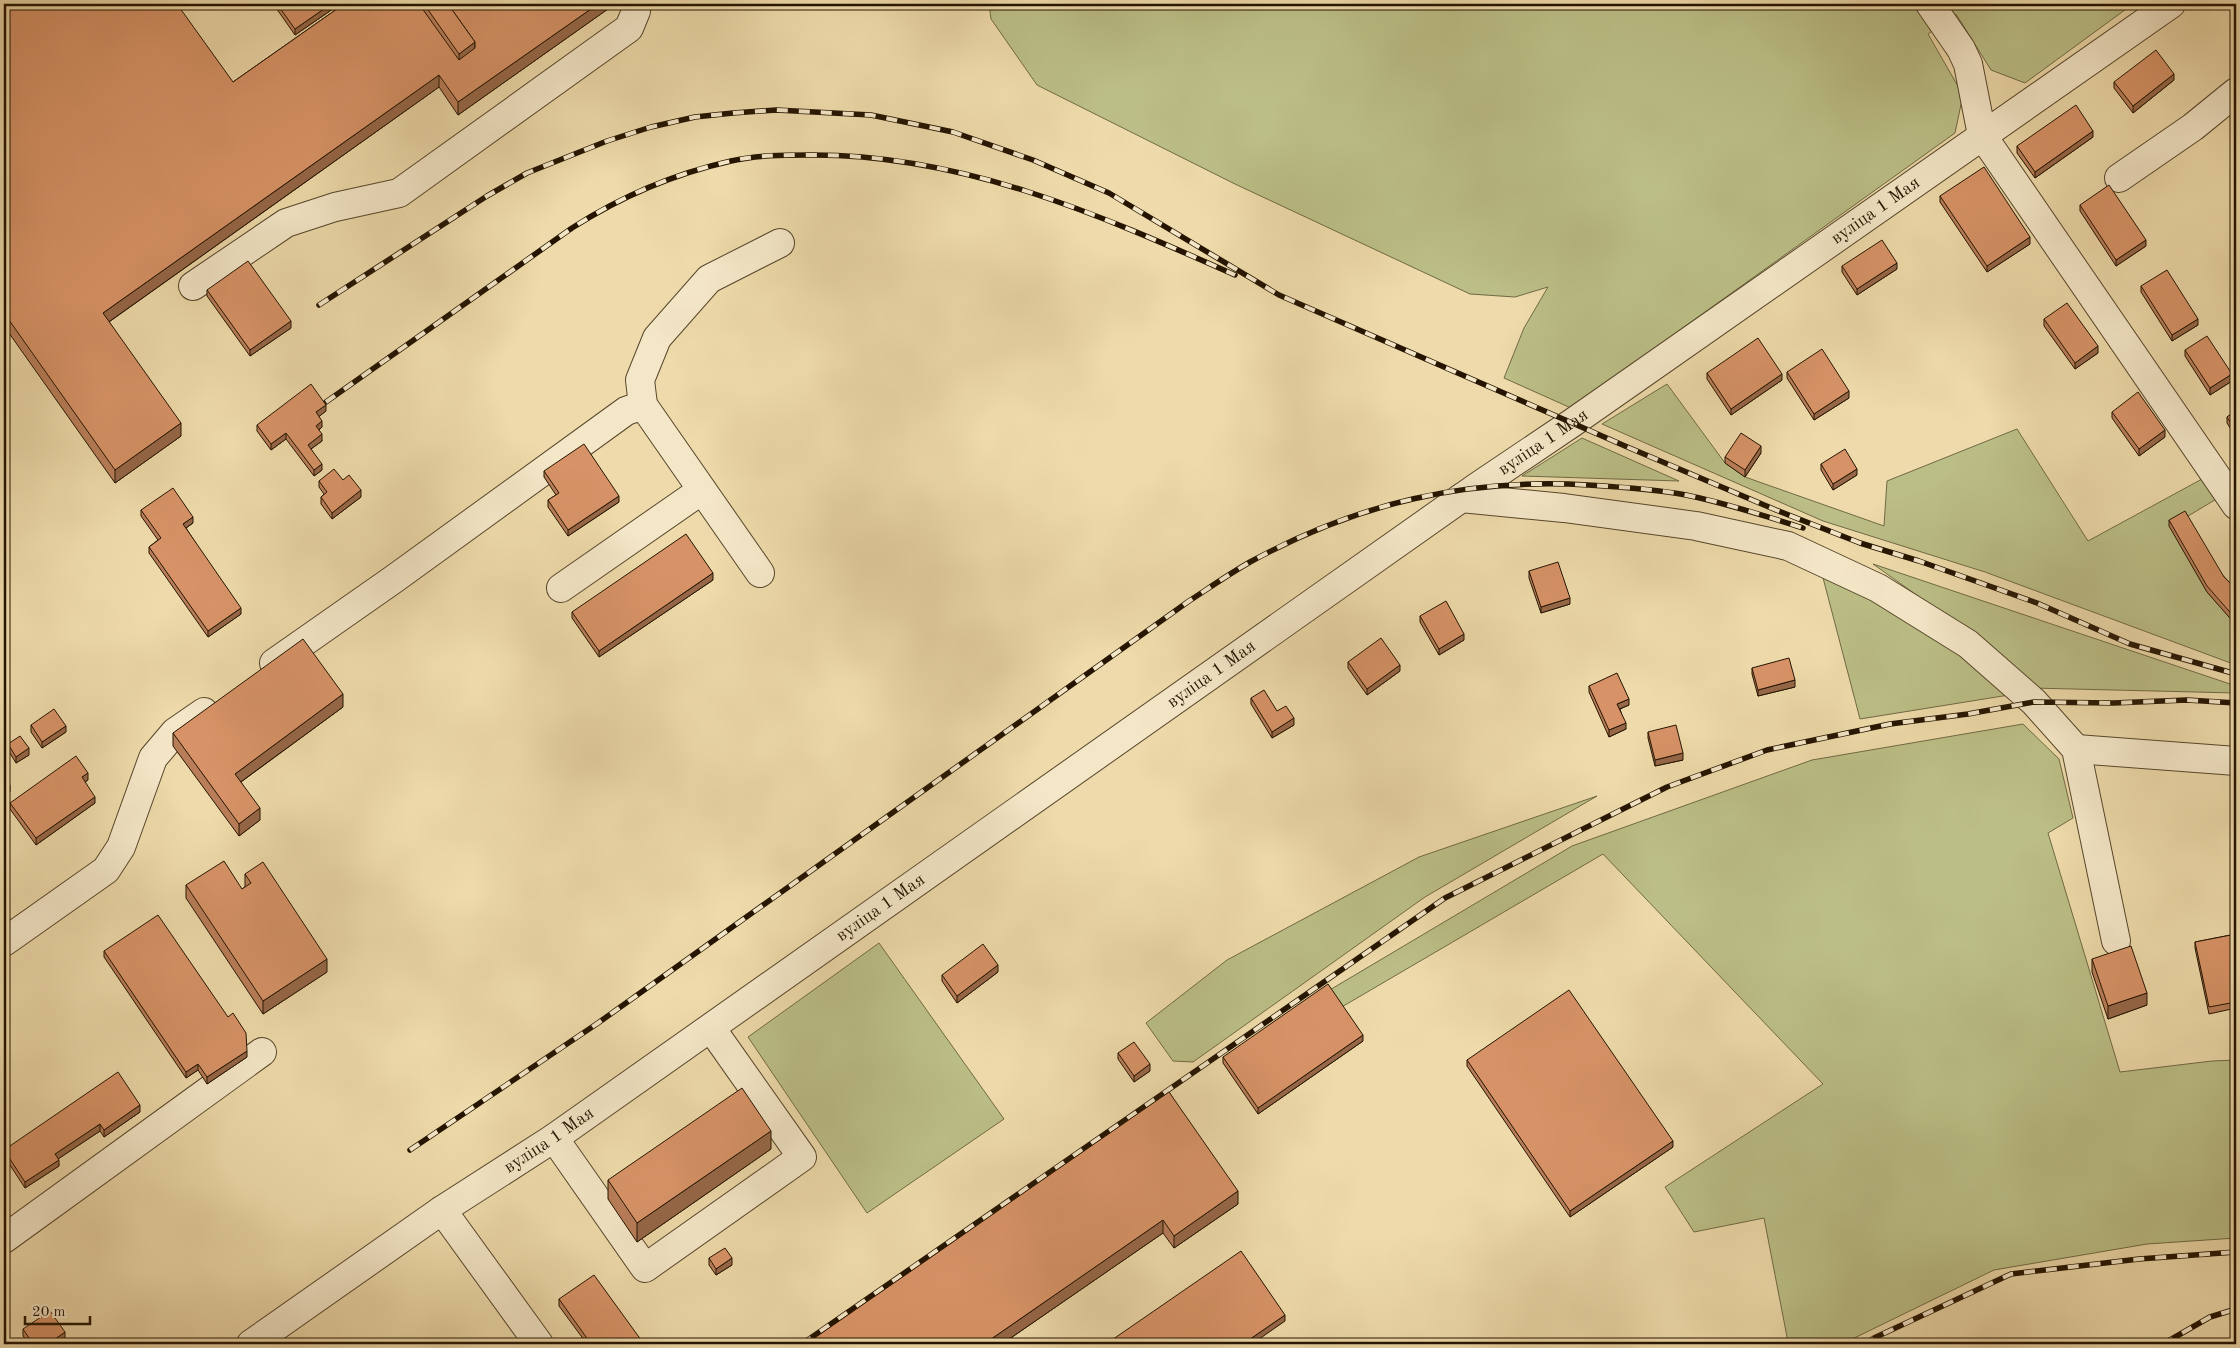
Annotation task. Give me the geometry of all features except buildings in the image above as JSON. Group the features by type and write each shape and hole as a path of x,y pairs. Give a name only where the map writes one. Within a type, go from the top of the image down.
{"street":[{"path":"193,286 286,223 334,207 399,193 629,28 636,11 636,4"},
{"path":"1930,4 1961,49 1968,64 1982,135 2236,505"},
{"name":"вуліца 1 Мая","path":"251,1344 442,1210 554,1138 1461,498 2171,4"},
{"path":"2119,178 2193,127 2236,92"},
{"path":"760,573 643,405 640,380 657,338 709,279 780,243"},
{"path":"256,675 394,579 626,411 643,405"},
{"path":"561,588 702,490"},
{"path":"1461,498 1564,508 1687,525 1788,546 1878,588 1968,644 2034,702 2076,749 2116,941"},
{"path":"4,942 106,870 121,846 153,758 175,732 224,698"},
{"path":"2076,749 2236,761"},
{"path":"554,1138 645,1268 653,1263 802,1157 711,1028"},
{"path":"4,1239 262,1052"},
{"path":"442,1210 539,1344"}],"green space":[{"path":"989,4 2133,4 2025,83 1991,70 1956,14 1928,34 1963,95 1955,133 1571,408 1504,378 1524,328 1548,287 1515,297 1470,294 1235,184 1037,85 991,19"},
{"path":"1667,384 1725,463 1745,477 1884,526 1887,481 2017,429 2088,541 2202,479 2218,498 2170,527 2207,592 2236,625 2236,665 1985,572 1823,521 1602,424"},
{"path":"1582,438 1679,481 1522,476"},
{"path":"1873,564 2236,686 2236,693 2032,688 1974,636"},
{"path":"1822,574 1918,621 2009,695 1860,719"},
{"path":"2023,724 2059,759 2073,818 2048,833 2120,1072 2236,1060 2236,1238 2147,1244 1994,1270 1842,1344 1786,1344 1788,1342 1764,1218 1694,1232 1665,1187 1823,1084 1603,854 1340,1008 1328,991 1572,846 1812,760"},
{"path":"1597,796 1425,897 1193,1062 1173,1061 1146,1023 1227,960 1419,857"},
{"path":"879,943 1004,1119 867,1213 748,1037"}],"railway":[{"path":"319,305 487,196 527,173 607,141 651,127 695,117 733,113 776,110 871,115 953,132 1033,160 1109,193 1279,295 1776,510 1860,543 1919,561 2037,603 2130,644 2236,674"},
{"path":"326,402 591,216 629,196 668,179 710,166 751,158 800,155 866,157 921,165 975,176 1080,210 1132,230 1235,275"},
{"path":"410,1150 598,1023 1189,601 1250,562 1291,541 1331,524 1372,510 1414,499 1456,491 1499,486 1543,484 1588,485 1674,493 1731,506 1803,528"},
{"path":"802,1344 1445,898 1667,787 1767,750 1890,724 1968,714 2034,702 2113,703 2187,700 2236,703"},
{"path":"1864,1344 2011,1274 2139,1259 2236,1252"},
{"path":"2163,1344 2210,1317 2236,1309"}]}
